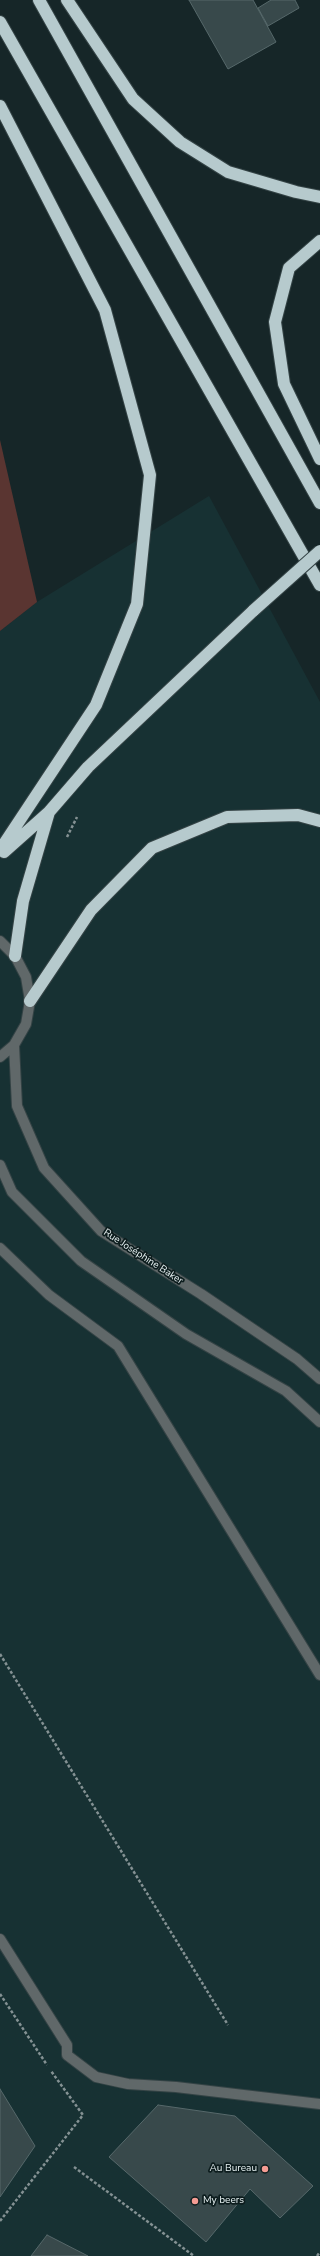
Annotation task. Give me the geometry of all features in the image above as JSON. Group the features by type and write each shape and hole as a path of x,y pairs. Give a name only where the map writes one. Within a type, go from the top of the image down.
{"highway":[{"path":"39,0 320,503"},
{"path":"67,0 133,99 180,142 228,172 296,192 320,197"},
{"path":"0,22 320,586"},
{"path":"0,106 105,310 150,474 137,604 96,705 0,850"},
{"path":"320,241 289,268 274,322 284,384 320,459"},
{"path":"0,855 49,812 88,767 254,610 320,551"},
{"path":"15,956 23,900 49,812"},
{"path":"30,1001 91,910 152,848 228,817 298,815 320,821"}],"street":[{"path":"0,942 15,956 26,977 30,1001 26,1024 14,1045 0,1057"},
{"name":"Rue Joséphine Baker","path":"14,1045 17,1106 44,1168 100,1231 291,1355 320,1380"},
{"path":"0,1165 12,1192 81,1261 186,1334 286,1390 320,1422"},
{"path":"0,1248 49,1295 118,1346 320,1675"},
{"path":"0,1939 67,2045 67,2055 96,2077 128,2084 176,2087 320,2104"}],"path":[{"path":"64,843 77,816"},
{"path":"0,1654 228,2025"},
{"path":"0,1994 50,2070 83,2115 0,2221"},
{"path":"74,2167 194,2256"},
{"path":"317,2256 320,2252"}],"shaded area":[{"path":"0,440 37,602 0,631"},
{"path":"209,496 320,702 320,2256 0,2256 0,631 37,602"}],"building":[{"path":"189,0 253,0 276,42 228,69"},
{"path":"271,0 295,0 299,8 268,26 258,8"},
{"path":"0,2089 35,2146 0,2197"},
{"path":"158,2105 235,2116 313,2186 280,2218 250,2189 206,2242 109,2157"},
{"path":"47,2235 88,2256 31,2256"}],"place":[{"name":"Au Bureau","path":"265,2169"},
{"name":"My beers","path":"195,2201"}]}
